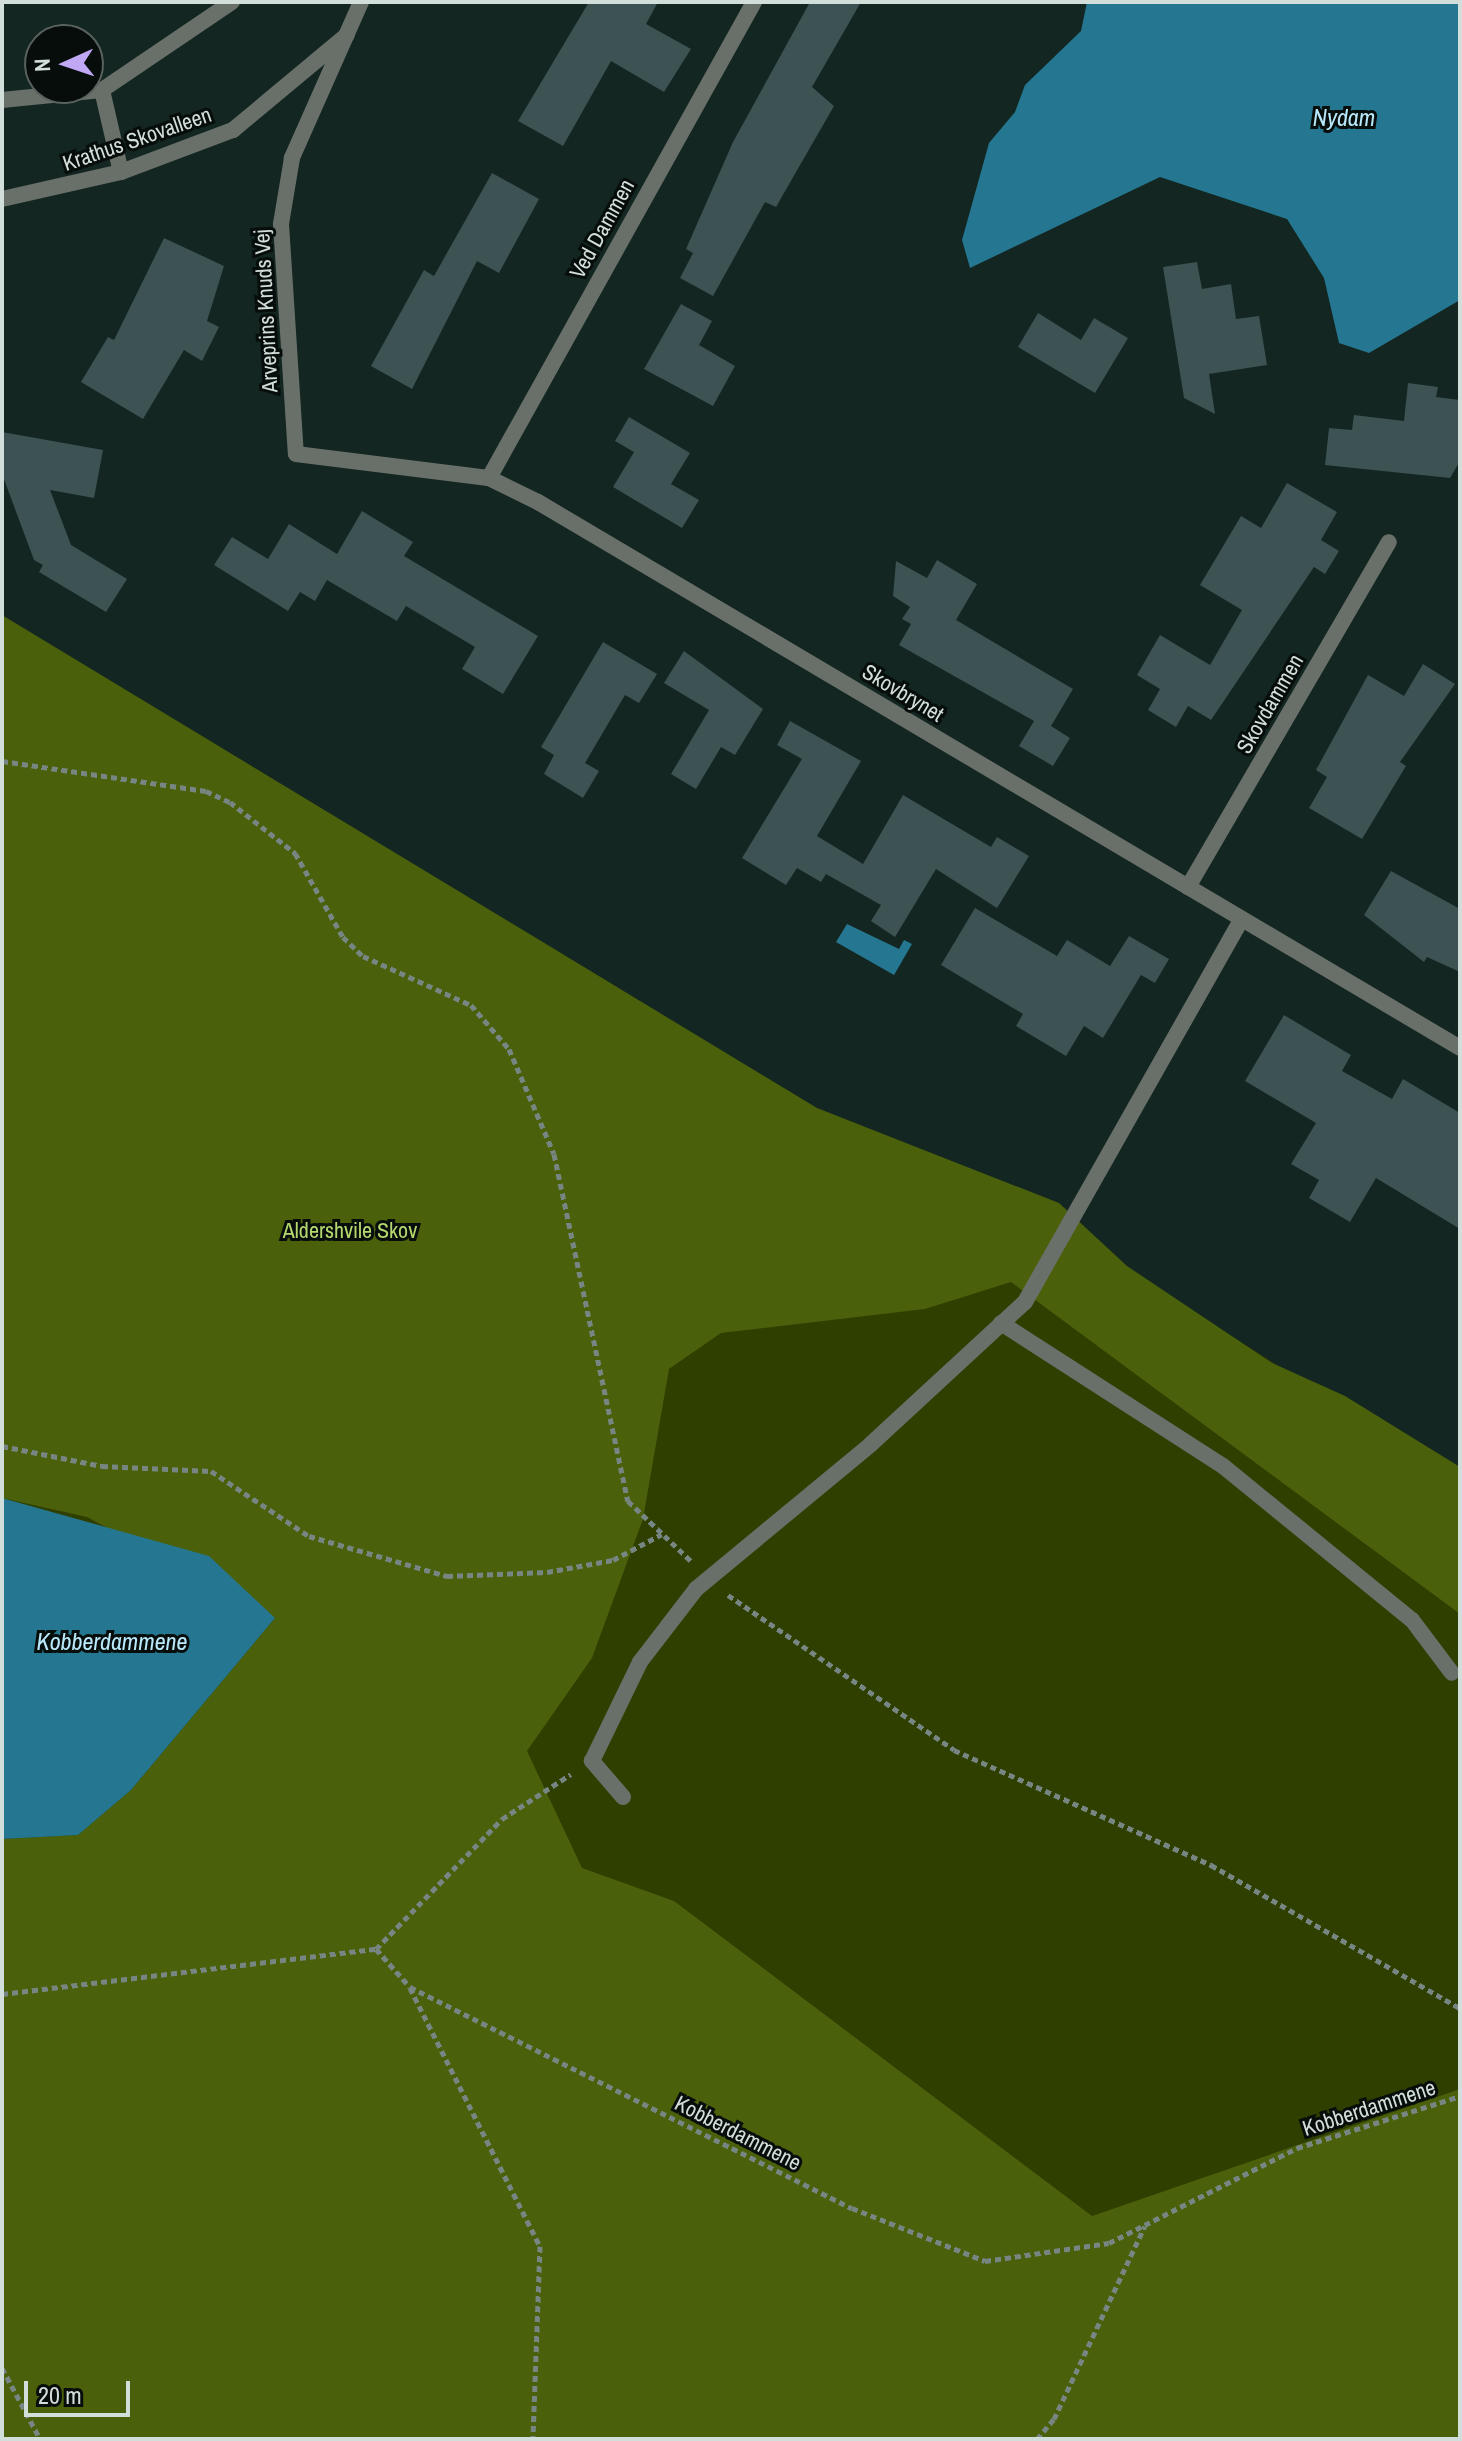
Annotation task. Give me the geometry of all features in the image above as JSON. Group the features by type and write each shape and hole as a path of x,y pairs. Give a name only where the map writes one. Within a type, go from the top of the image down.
{"street":[{"path":"104,89 232,2"},
{"name":"Arveprins Knuds Vej","path":"296,454 281,224 292,158 361,2"},
{"name":"Ved Dammen","path":"489,478 754,2"},
{"name":"Krathus Skovalleen","path":"2,199 121,172 233,130 349,34"},
{"path":"2,100 24,98"},
{"path":"104,99 121,172"},
{"name":"Skovbrynet","path":"296,454 489,478 1460,1048"},
{"name":"Skovdammen","path":"1188,887 1389,542"},
{"path":"623,1797 592,1761 640,1662 709,1578 1025,1302 1242,919"},
{"path":"1001,1323 1223,1466 1412,1620 1452,1673"}],"path":[{"path":"2,761 206,791 230,802 295,853 343,937 363,956 446,988 509,1049 554,1154 580,1256 617,1475 628,1501 709,1578 864,1694 954,1750 1211,1865 1460,2008"},
{"path":"2,1446 102,1466 211,1471 309,1536 447,1576 547,1572 613,1560 662,1534"},
{"path":"2,1994 376,1949 502,1819 592,1761"},
{"name":"Kobberdammene","path":"376,1949 410,1987 852,2208 985,2261 1109,2243 1297,2148 1460,2096"},
{"path":"410,1987 540,2246 533,2439"},
{"path":"1037,2439 1054,2419 1145,2225"},
{"path":"2,2368 40,2439"}],"green space":[{"name":"Aldershvile Skov","path":"2,615 817,1108 1059,1203 1127,1266 1272,1363 1345,1396 1460,1467 1460,1614 1011,1282 925,1309 721,1333 669,1369 643,1519 592,1658 527,1751 582,1868 674,1901 1092,2216 1460,2089 1460,2439 2,2439 2,1839 78,1835 131,1790 275,1618 87,1517 2,1498"},
{"name":"Aldershvile Skov","path":"2,630 808,1116 1048,1219 1460,1482 1460,2439 2,2439"}],"water":[{"name":"Nydam","path":"1087,2 1460,2 1460,300 1369,353 1339,343 1324,278 1287,219 1160,177 970,268 962,240 989,143 1015,112 1025,85 1081,31"},
{"path":"847,924 899,949 904,940 912,944 894,975 836,942"},
{"name":"Kobberdammene","path":"2,1498 209,1556 275,1618 131,1790 78,1835 2,1839"}],"building":[{"path":"589,2 658,2 646,24 691,49 664,92 611,61 563,146 518,121"},
{"path":"810,2 861,2 812,87 834,106 776,207 765,202 713,296 680,278 693,253 686,249 733,142"},
{"path":"492,173 539,199 499,273 477,261 412,389 371,366 424,270 434,276"},
{"path":"164,238 224,266 207,321 219,327 202,361 184,350 143,419 81,382 108,337 114,340"},
{"path":"1197,262 1202,289 1231,284 1236,319 1259,316 1267,365 1209,374 1215,414 1184,398 1163,267"},
{"path":"681,304 712,321 699,345 735,366 713,406 644,369"},
{"path":"1038,313 1081,340 1094,318 1128,338 1095,393 1018,347"},
{"path":"1408,383 1438,387 1436,397 1460,400 1460,461 1450,478 1325,465 1329,428 1352,430 1354,415 1404,421"},
{"path":"629,417 690,453 671,484 699,500 682,528 613,487 634,452 615,441"},
{"path":"2,432 103,450 94,498 50,490 71,545 127,579 106,612 39,572 43,565 34,560 2,474"},
{"path":"1287,483 1337,512 1321,540 1339,551 1325,574 1314,567 1211,720 1188,706 1176,727 1148,710 1160,689 1137,675 1160,635 1210,665 1242,610 1200,585 1241,516 1261,528"},
{"path":"362,511 413,542 404,556 538,636 503,694 462,669 475,647 406,606 397,621 327,580 315,601 300,592 288,611 214,565 232,537 268,559 289,524 337,554"},
{"path":"937,560 977,584 956,620 1073,689 1051,726 1070,738 1053,766 1019,746 1034,721 899,645 911,624 902,619 910,607 893,596 896,561 927,578"},
{"path":"603,642 657,674 639,703 625,695 585,763 599,771 583,798 544,774 554,755 541,747"},
{"path":"684,651 763,709 735,755 721,747 696,789 671,774 709,710 664,683"},
{"path":"1423,664 1455,684 1400,762 1406,766 1362,839 1309,808 1327,777 1316,770 1368,675 1404,696"},
{"path":"790,721 861,761 817,836 863,864 903,795 991,847 997,837 1029,856 997,908 936,869 895,937 871,921 881,905 826,874 821,882 797,868 786,885 742,858 802,759 777,745"},
{"path":"1391,871 1460,909 1460,972 1427,957 1424,962 1364,915"},
{"path":"975,908 1057,956 1067,940 1110,966 1129,936 1169,959 1155,983 1141,975 1103,1038 1084,1026 1066,1056 1016,1026 1023,1014 941,965"},
{"path":"1284,1015 1351,1055 1342,1071 1392,1099 1403,1079 1460,1113 1460,1229 1376,1178 1350,1222 1309,1198 1319,1180 1291,1164 1316,1123 1245,1081"}]}
